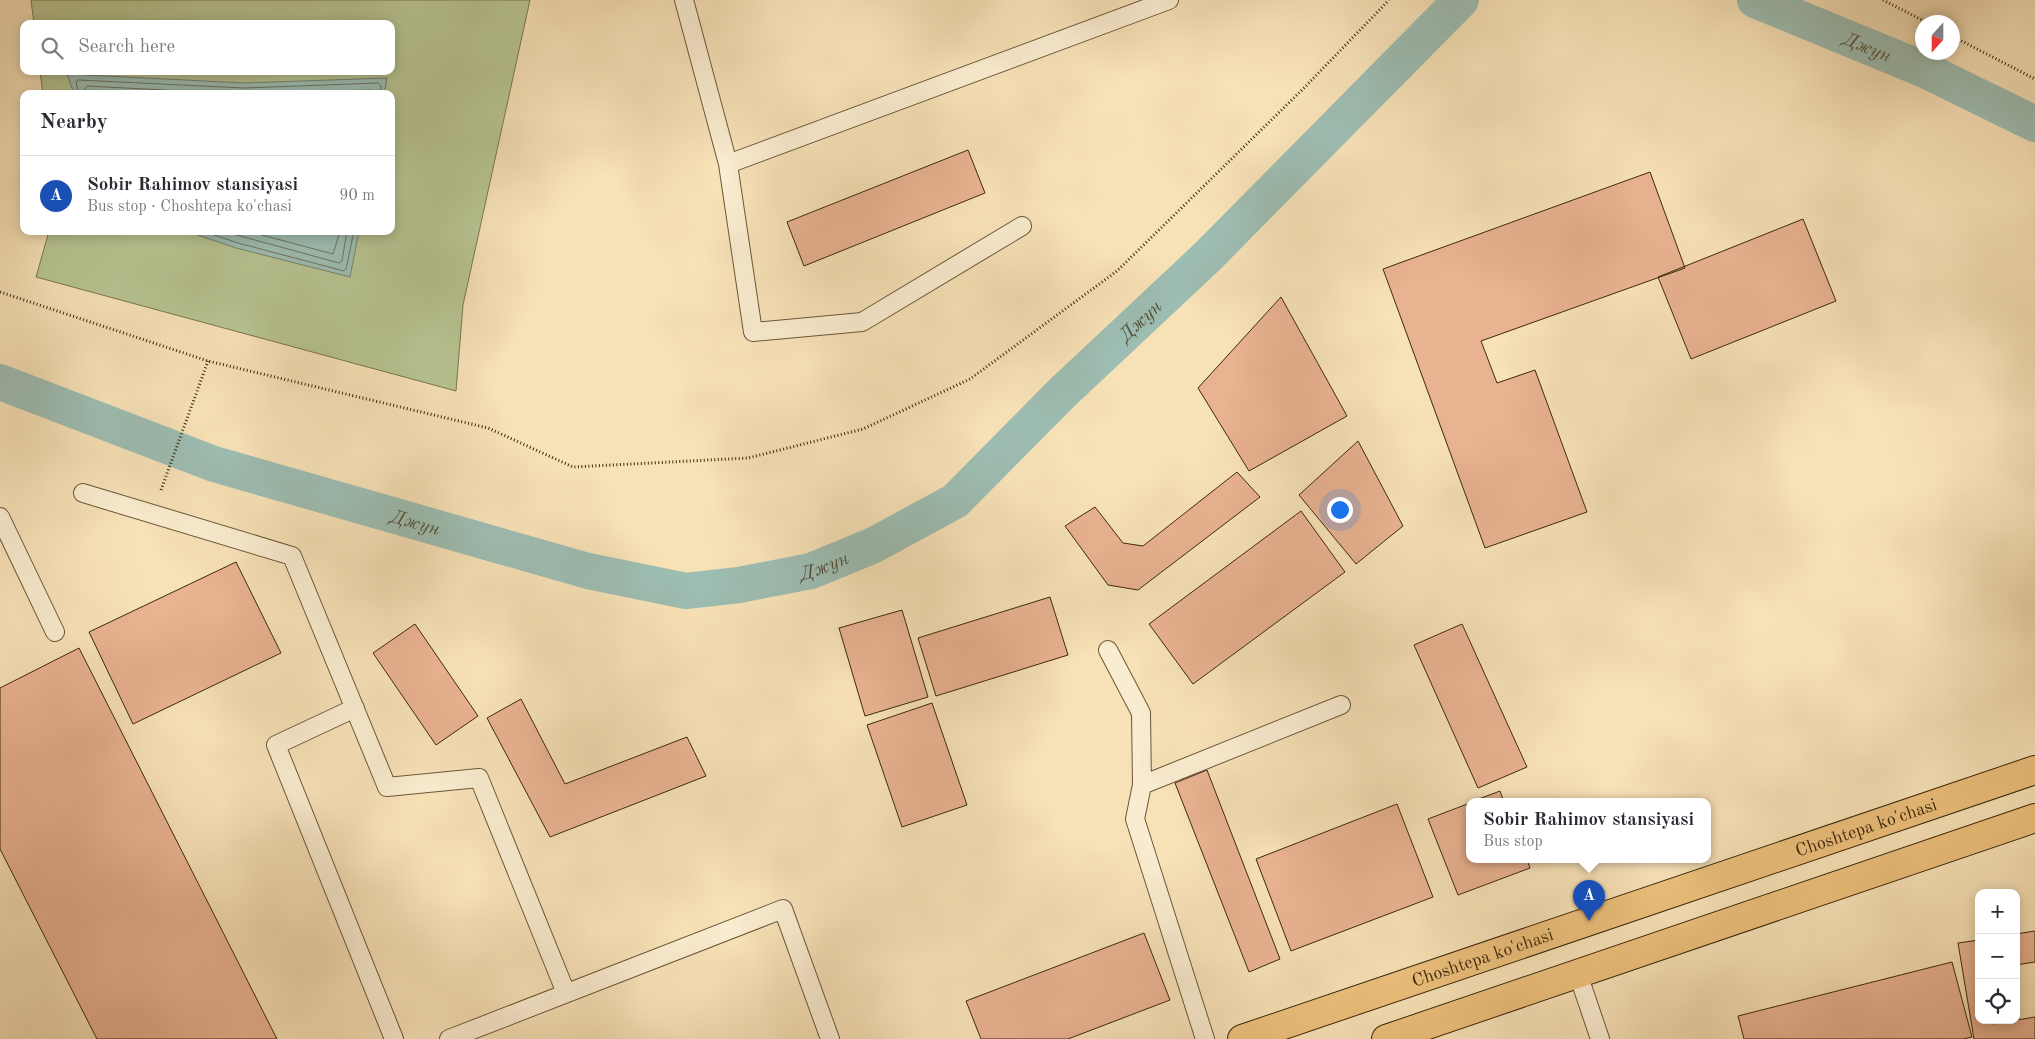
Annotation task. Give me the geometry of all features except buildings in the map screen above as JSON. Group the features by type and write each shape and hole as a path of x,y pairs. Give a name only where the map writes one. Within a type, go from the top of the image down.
{"main road":[{"name":"Choshtepa ko'chasi","path":"1242,1039 2035,770"},
{"path":"1386,1039 2035,818"}],"lane":[{"path":"684,0 728,164 753,332 862,322 1022,226"},
{"path":"728,164 1169,0"},
{"path":"83,493 292,556 387,788 479,778 566,993"},
{"path":"0,517 54,632"},
{"path":"1108,650 1141,713 1142,785 1134,819 1205,1039"},
{"path":"1142,785 1341,705"},
{"path":"355,708 276,745 394,1039"},
{"path":"449,1039 783,909 830,1039"},
{"path":"1578,974 1600,1039"}],"path":[{"path":"1883,0 1915,16"},
{"path":"1960,40 2035,79"},
{"path":"159,495 208,361"}],"green space":[{"path":"31,0 530,0 463,305 456,391 36,277 48,235 395,235 395,90 42,90 41,75 395,75 395,20 34,20"}],"water":[{"path":"67,75 244,83 387,78 385,90 73,90"},
{"path":"198,235 358,235 350,277 236,248"}],"waterway":[{"name":"Джун","path":"0,382 214,464 588,571 686,591 739,585 811,571 874,545 955,501 1063,392 1208,256 1461,0"},
{"name":"Джун","path":"1755,0 1925,70 2035,124"}],"place":[{"name":"Sobir Rahimov stansiyasi","path":"1589,921"}]}
